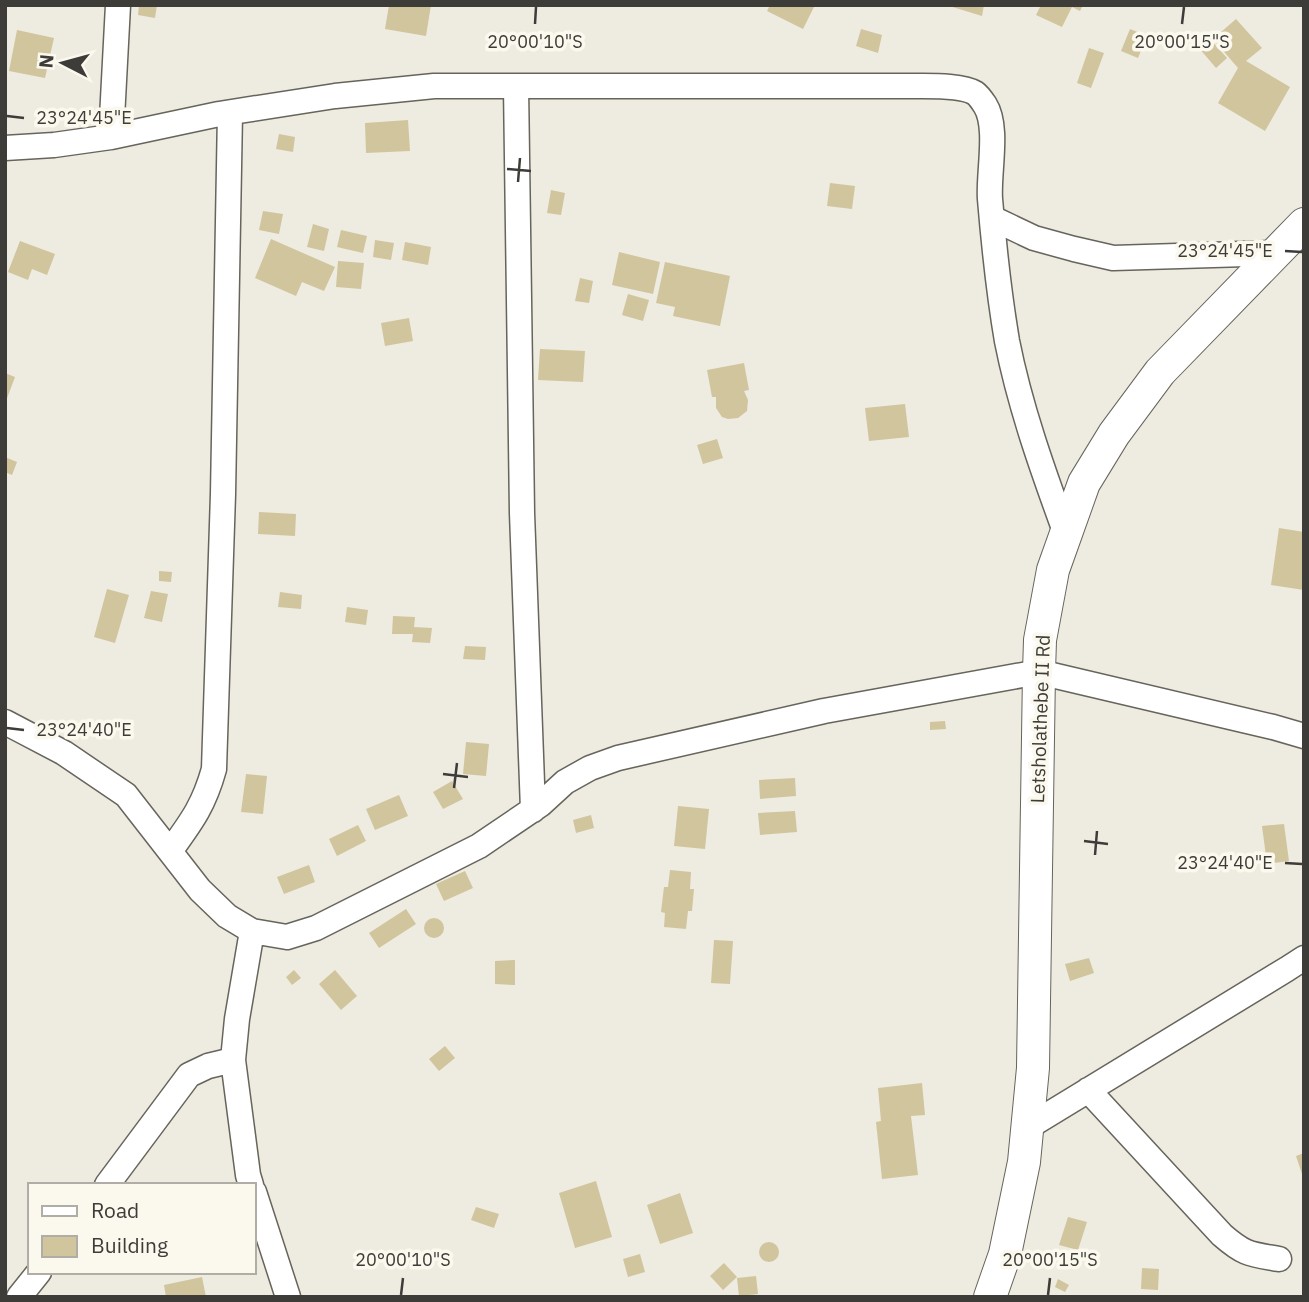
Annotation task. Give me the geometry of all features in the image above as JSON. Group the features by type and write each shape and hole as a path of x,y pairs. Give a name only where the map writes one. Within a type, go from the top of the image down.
{"street":[{"path":"111,137 118,5"},
{"path":"5,148 111,137 334,96 434,86 923,86 951,87 975,93 986,106 992,127 989,184 995,263 1007,342 1044,474 1066,534"},
{"path":"516,86 522,513 533,810"},
{"path":"171,850 195,817 208,792 214,769 223,494 230,113"},
{"path":"992,218 1034,238 1113,258 1276,253"},
{"name":"Letsholathebe II Rd","path":"990,1297 1005,1254 1024,1162 1028,1127 1033,1068 1038,672 1054,570 1084,483 1114,435 1160,372 1304,224"},
{"path":"5,722 64,753 126,795 200,890 228,916 252,931 287,937 316,928 479,846 533,810 565,782 590,768 618,758 824,711 1038,672 1304,736"},
{"path":"250,1183 233,1060 252,931"},
{"path":"1028,1127 1304,958"},
{"path":"108,1183 189,1075 208,1066 233,1060"},
{"path":"1088,1090 1236,1248 1246,1253 1279,1259"},
{"path":"256,1198 288,1297"},
{"path":"19,1297 37,1274"}],"building":[{"path":"139,5 157,5 155,18 138,15"},
{"path":"389,5 431,5 426,36 385,29"},
{"path":"770,5 815,5 803,29 767,11"},
{"path":"946,5 984,5 982,16"},
{"path":"1041,5 1083,5 1080,11 1072,7 1062,27 1036,15"},
{"path":"1236,19 1262,48 1246,61 1290,87 1265,131 1218,103 1238,68 1213,39"},
{"path":"861,29 882,35 878,53 856,46"},
{"path":"1130,29 1147,36 1138,58 1121,51"},
{"path":"17,30 54,38 45,78 9,71"},
{"path":"1209,38 1227,58 1216,68 1199,48"},
{"path":"1089,48 1104,53 1091,88 1077,83"},
{"path":"408,120 410,151 366,153 365,123"},
{"path":"279,134 295,137 293,152 276,149"},
{"path":"830,183 855,186 852,209 827,206"},
{"path":"551,190 565,193 561,215 547,213"},
{"path":"263,211 283,214 279,234 259,230"},
{"path":"313,224 329,229 324,251 307,247"},
{"path":"341,230 367,236 363,253 337,247"},
{"path":"271,239 335,267 324,291 302,282 296,296 255,278"},
{"path":"375,240 394,243 391,260 373,257"},
{"path":"20,241 55,254 47,275 32,269 28,280 8,272"},
{"path":"405,242 431,247 428,265 402,260"},
{"path":"619,252 660,262 653,294 612,285"},
{"path":"338,261 364,263 361,289 336,287"},
{"path":"665,262 730,276 720,326 673,316 675,307 656,303"},
{"path":"580,278 593,281 589,303 575,301"},
{"path":"628,294 649,300 643,321 622,315"},
{"path":"409,318 413,341 385,346 381,323"},
{"path":"540,349 585,351 583,382 538,380"},
{"path":"744,363 749,390 744,391 748,400 747,411 738,418 722,417 716,408 716,397 712,397 707,370"},
{"path":"5,373 15,377 6,401 5,401"},
{"path":"905,404 909,437 869,441 865,408"},
{"path":"717,439 723,458 703,464 697,445"},
{"path":"5,457 17,462 12,475 5,472"},
{"path":"259,512 296,514 295,536 258,534"},
{"path":"1279,528 1304,532 1304,590 1271,585"},
{"path":"159,571 172,572 171,582 159,581"},
{"path":"107,589 129,595 115,643 94,637"},
{"path":"151,591 168,594 162,622 144,618"},
{"path":"280,592 302,595 301,609 278,607"},
{"path":"347,607 368,610 366,625 345,622"},
{"path":"393,616 415,617 414,627 432,628 430,643 412,642 413,634 392,634"},
{"path":"465,646 486,647 485,660 463,659"},
{"path":"945,721 946,729 930,730 930,722"},
{"path":"466,742 489,744 486,776 463,774"},
{"path":"246,774 267,776 263,814 241,812"},
{"path":"795,778 796,796 760,799 759,780"},
{"path":"452,781 463,799 443,809 433,792"},
{"path":"399,795 408,816 375,830 366,809"},
{"path":"678,806 709,809 705,849 674,846"},
{"path":"795,811 797,832 760,835 758,813"},
{"path":"591,815 594,828 576,833 573,820"},
{"path":"1284,824 1289,861 1267,864 1262,826"},
{"path":"358,825 366,841 337,856 329,839"},
{"path":"309,865 315,882 284,894 277,877"},
{"path":"670,870 691,872 690,889 694,889 692,911 688,911 686,929 664,927 665,913 661,912 664,887 668,887"},
{"path":"465,871 473,888 444,901 436,884"},
{"path":"406,909 416,924 379,948 369,933"},
{"path":"430,918 438,918 444,928 438,938 430,938 424,932 424,924"},
{"path":"714,940 733,941 730,984 711,983"},
{"path":"1089,958 1094,973 1070,981 1065,964"},
{"path":"515,960 515,985 495,984 495,961"},
{"path":"294,970 301,978 292,985 286,977"},
{"path":"335,970 357,996 341,1010 319,984"},
{"path":"445,1046 455,1058 439,1071 429,1059"},
{"path":"922,1083 925,1115 911,1116 918,1175 882,1179 876,1122 881,1121 878,1088"},
{"path":"1304,1153 1304,1176 1303,1177 1296,1156"},
{"path":"596,1181 612,1237 575,1248 559,1193"},
{"path":"680,1193 693,1233 660,1244 647,1205"},
{"path":"476,1207 499,1214 494,1228 471,1220"},
{"path":"1068,1217 1087,1222 1078,1250 1059,1245"},
{"path":"769,1242 776,1245 779,1252 776,1259 769,1262 762,1259 759,1252 762,1245"},
{"path":"640,1254 645,1272 628,1277 623,1259"},
{"path":"724,1263 737,1277 723,1290 710,1276"},
{"path":"1142,1268 1159,1269 1158,1290 1141,1289"},
{"path":"756,1276 758,1294 739,1296 737,1278"},
{"path":"202,1277 206,1297 166,1297 164,1285"},
{"path":"1058,1279 1069,1285 1065,1292 1055,1287"}]}
